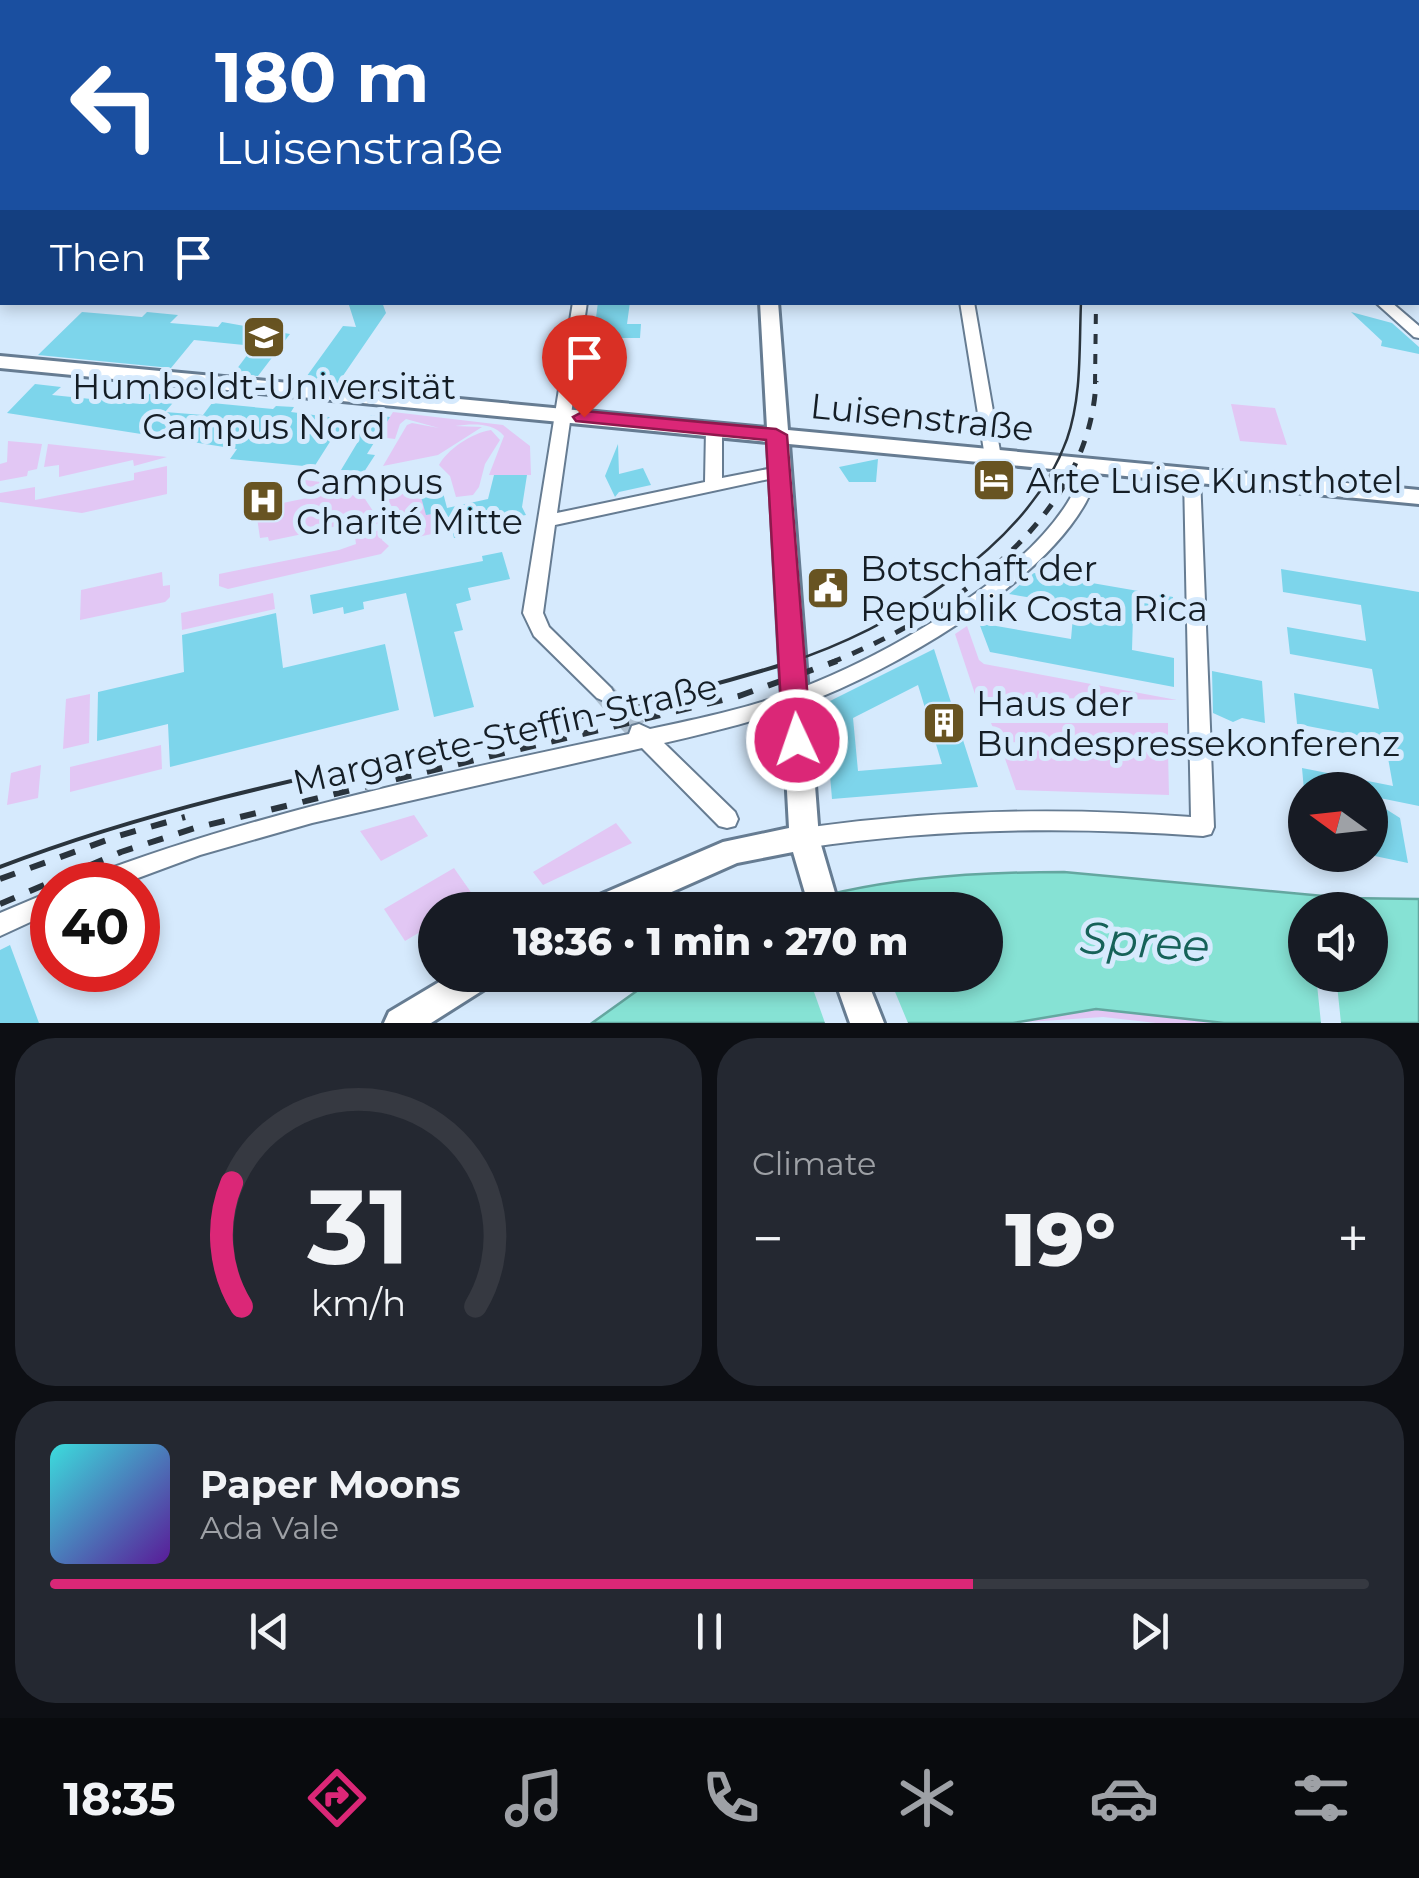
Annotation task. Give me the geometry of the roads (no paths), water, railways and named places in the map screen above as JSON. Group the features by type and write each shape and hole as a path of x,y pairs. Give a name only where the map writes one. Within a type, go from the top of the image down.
{"street":[{"path":"580,305 536,584 535,622 604,693"},
{"path":"769,305 804,838 818,892"},
{"path":"968,305 993,457"},
{"path":"1385,305 1419,334"},
{"name":"Luisenstraße","path":"0,362 1419,497"},
{"path":"714,429 714,484"},
{"name":"Margarete-Steffin-Straße","path":"149,862 268,825 794,699 918,640 984,596 1054,532 1088,482 1090,466"},
{"path":"546,520 778,472"},
{"path":"640,892 733,851 917,824 1000,820 1203,826 1192,476"},
{"path":"640,734 727,819"},
{"path":"0,925 30,911"},
{"path":"401,1023 452,992"},
{"path":"855,992 867,1023"}],"water":[{"name":"Spree","path":"1064,872 1288,893 1288,992 1388,992 1388,899 1419,899 1419,1023 1224,1023 1096,1009 1013,1023 592,1023 635,992 1003,992 1003,892 842,892 955,876"}],"tunnel":[{"path":"604,693 636,729"}],"tram line":[{"path":"787,663 869,629 911,606 989,549 1021,515 1048,478 1072,423 1079,372 1081,305"},
{"path":"787,663 794,661"},
{"path":"0,867 97,833 196,805 596,714 787,663"}],"railway":[{"path":"1095,384 1096,305"},
{"path":"830,663 921,619 1005,557 1040,519 1068,478 1088,431 1096,381"},
{"path":"0,904 121,852 195,828 739,696 837,661"},
{"path":"0,879 118,836 185,817"}],"place":[{"name":"Humboldt-Universität Campus Nord","path":"264,337"},
{"name":"Arte Luise Kunsthotel","path":"994,480"},
{"name":"Campus Charité Mitte","path":"263,501"},
{"name":"Botschaft der Republik Costa Rica","path":"828,588"},
{"name":"Haus der Bundespressekonferenz","path":"944,723"}]}
